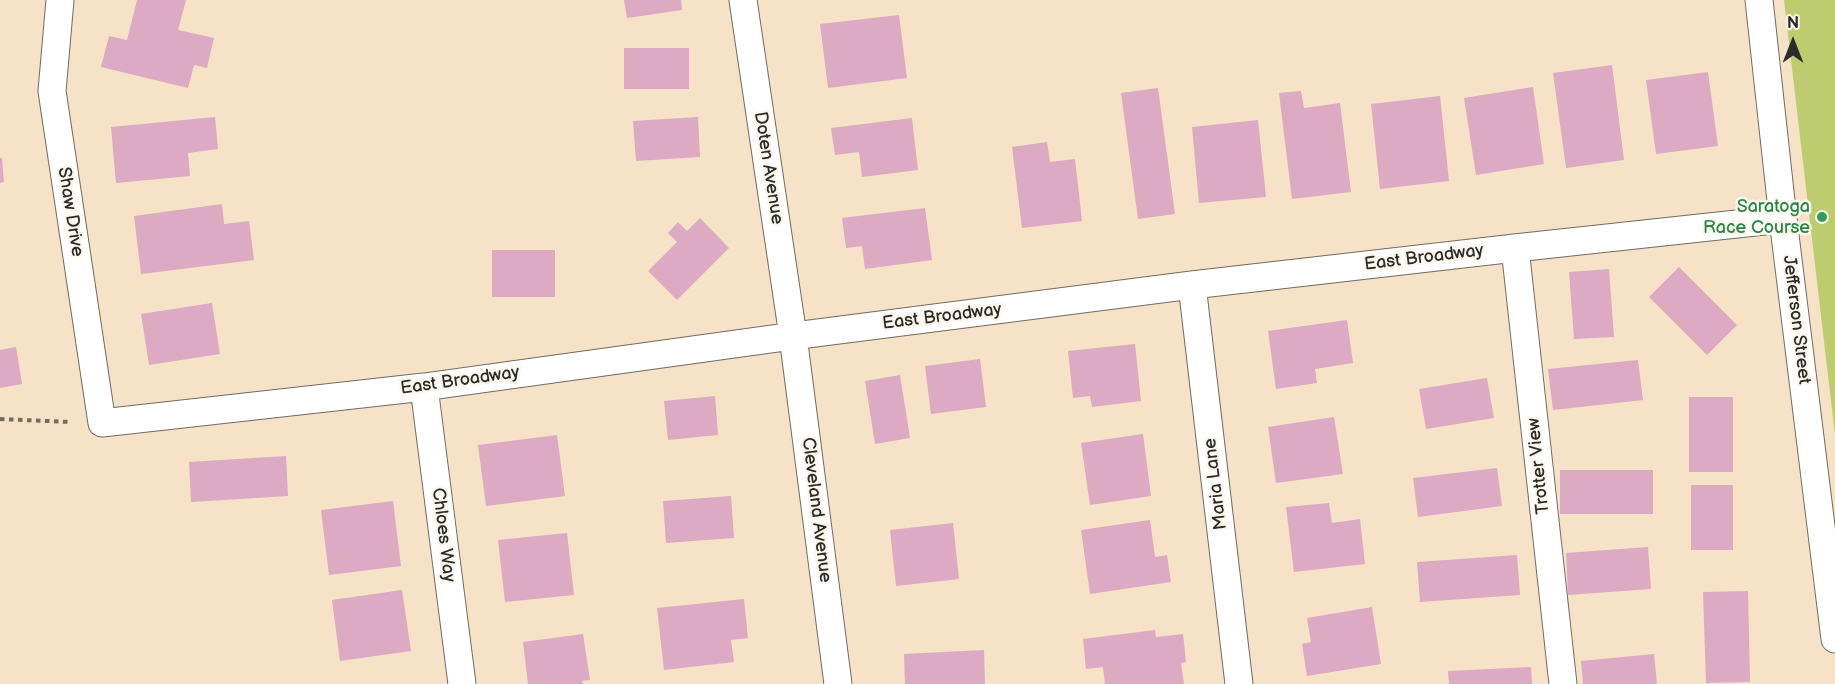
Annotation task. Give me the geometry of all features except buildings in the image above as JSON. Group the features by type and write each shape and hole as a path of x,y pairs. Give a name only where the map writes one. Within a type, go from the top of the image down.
{"street":[{"name":"Shaw Drive","path":"60,0 52,91 102,423"},
{"name":"Doten Avenue","path":"743,0 793,336"},
{"name":"Jefferson Street","path":"1759,0 1783,219 1835,639"},
{"name":"East Broadway","path":"102,423 424,387 793,336 1192,285 1783,219"},
{"name":"Trotter View","path":"1515,248 1563,684"},
{"name":"Maria Lane","path":"1192,285 1239,684"},
{"name":"Cleveland Avenue","path":"793,336 838,684"},
{"name":"Chloes Way","path":"424,387 462,684"}],"path":[{"path":"0,419 102,423"}],"green space":[{"name":"Saratoga Race Course","path":"1784,0 1835,0 1835,435"}],"place":[{"name":"Saratoga Race Course","path":"1822,217"}]}
